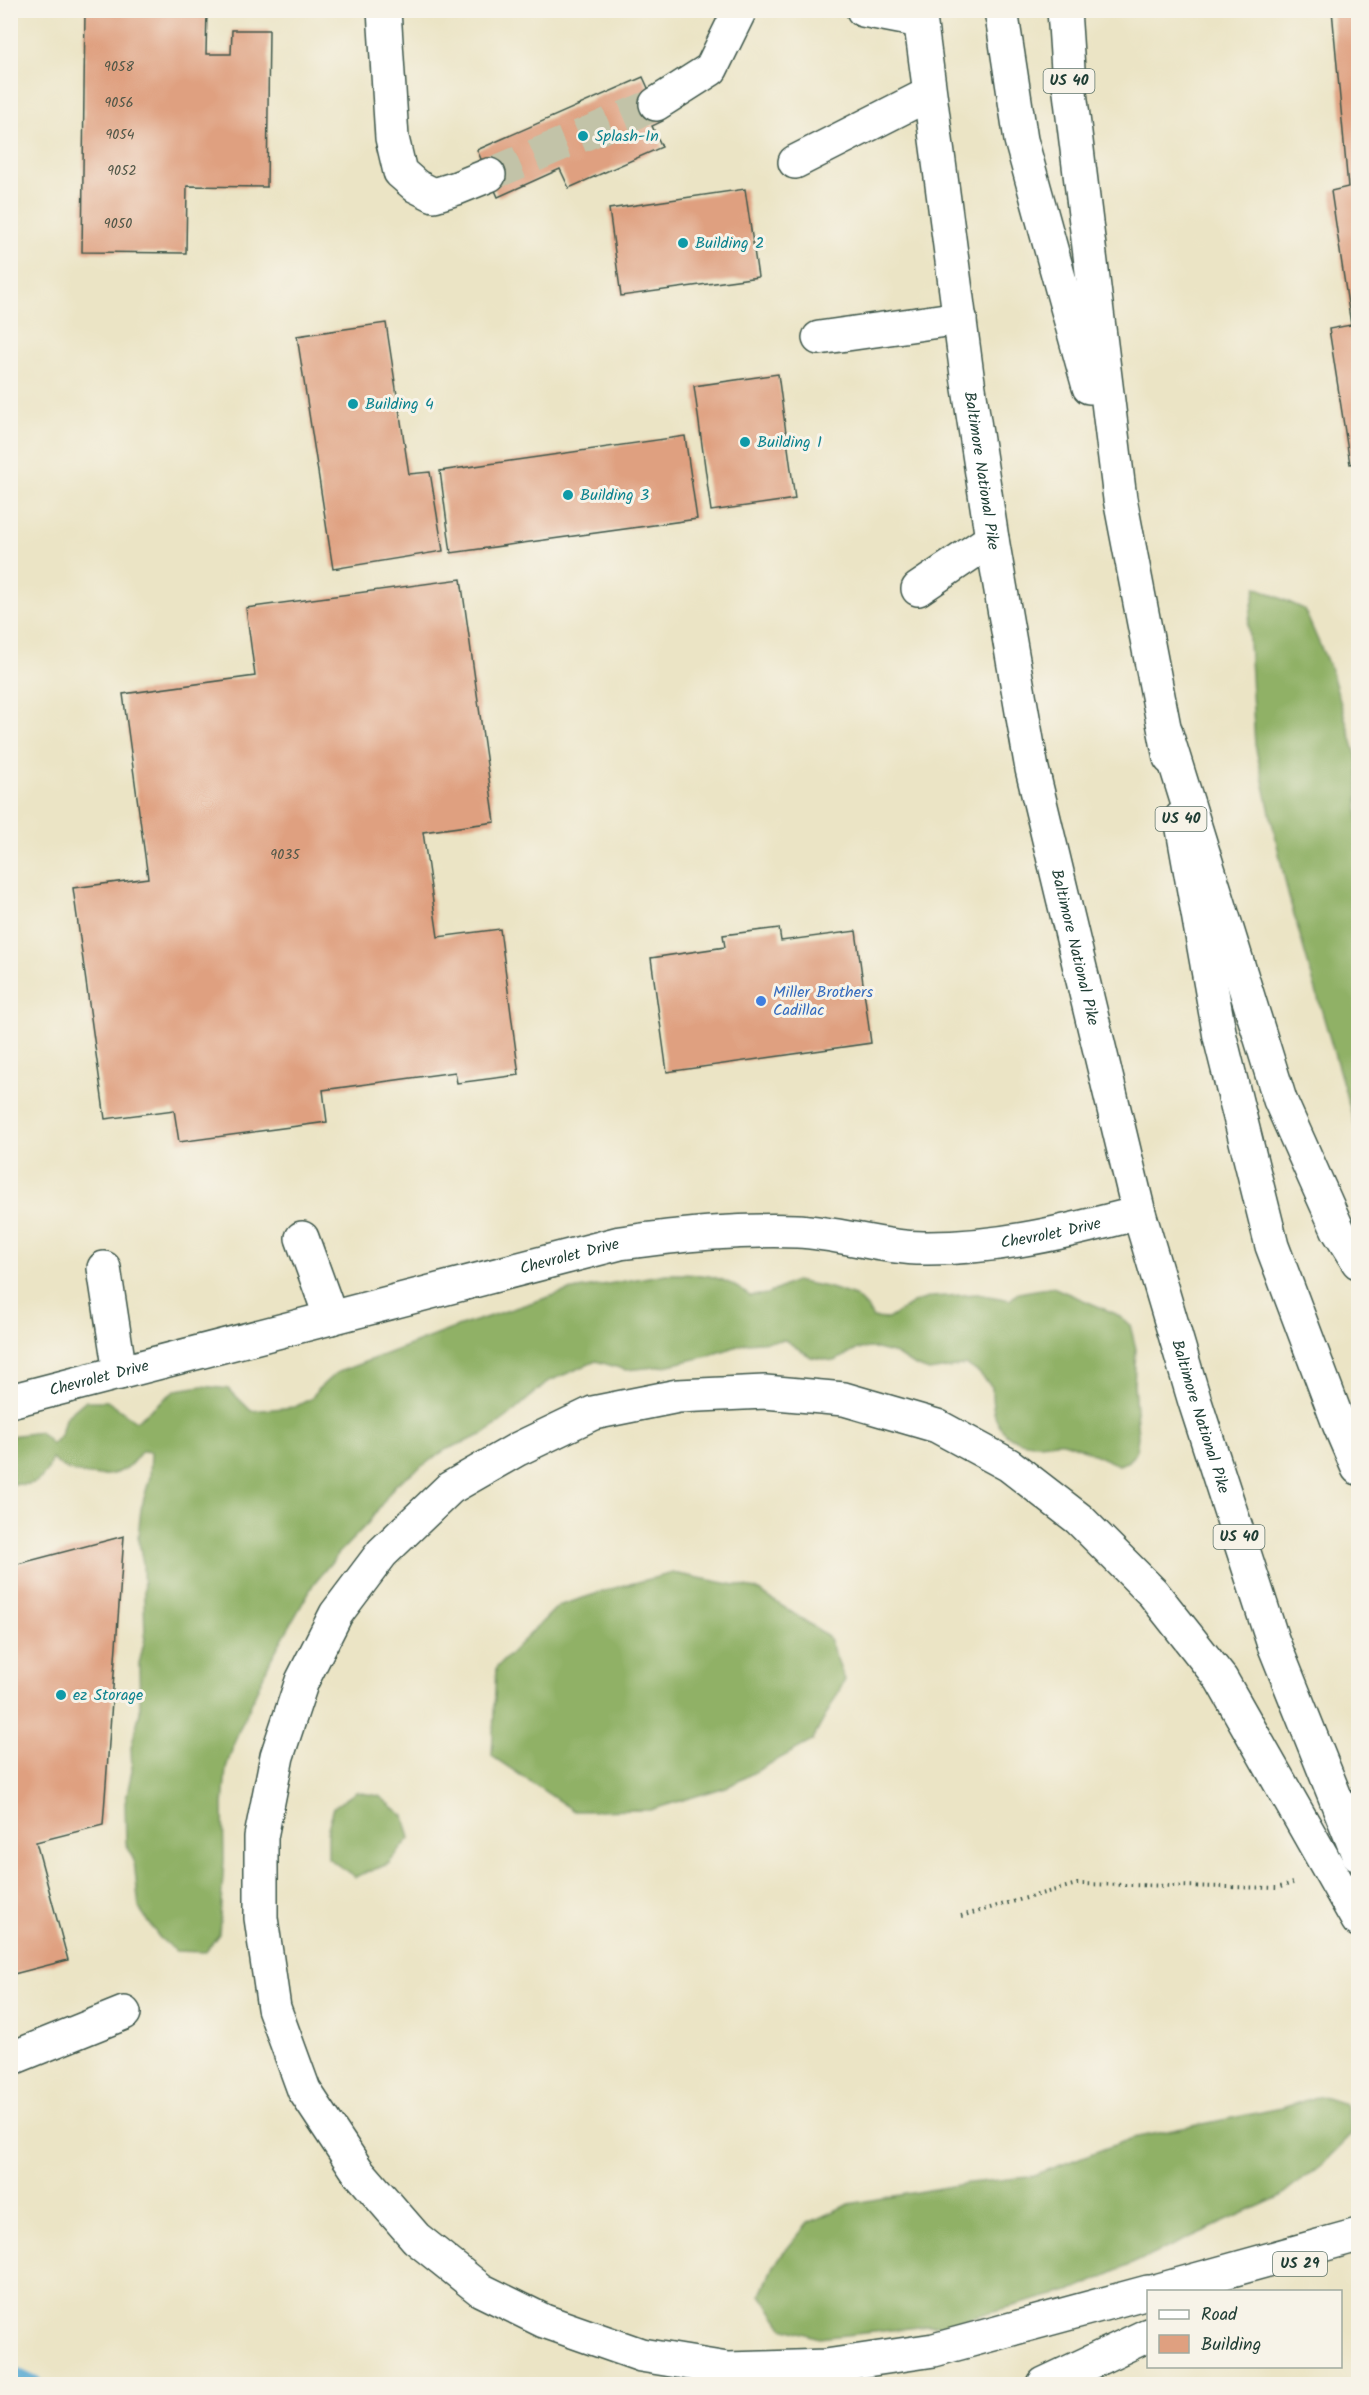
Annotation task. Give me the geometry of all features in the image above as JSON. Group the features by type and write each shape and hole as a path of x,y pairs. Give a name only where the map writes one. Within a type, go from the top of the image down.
{"main road":[{"path":"656,104 711,69 740,10"},
{"path":"863,10 919,16"},
{"path":"1001,10 1021,140 1120,499"},
{"name":"US 40","path":"1064,10 1069,84 1120,499 1165,730 1220,1037 1272,1246 1339,1424 1359,1468"},
{"name":"Baltimore National Pike","path":"919,16 992,540 1032,769 1139,1213 1195,1402 1273,1642 1359,1854"},
{"path":"384,22 392,138 400,171 416,186 434,195 489,175"},
{"path":"795,162 929,94"},
{"path":"819,338 960,318"},
{"path":"918,589 992,540"},
{"path":"1165,730 1280,1100 1338,1230 1359,1262"},
{"name":"Chevrolet Drive","path":"10,1401 620,1243 716,1231 799,1231 925,1249 981,1246 1074,1230 1139,1213"},
{"path":"302,1238 331,1318"},
{"path":"104,1268 120,1373"},
{"path":"1147,2293 934,2350 826,2366 727,2369 641,2355 544,2321 482,2290 416,2238 357,2170 304,2090 274,2008 261,1918 261,1838 277,1756 302,1681 336,1614 382,1553 450,1488 518,1449 593,1413 678,1396 765,1392 844,1399 937,1426 1009,1465 1079,1519 1153,1593 1221,1679 1359,1920"},
{"path":"10,2059 124,2013"},
{"path":"1157,2290 1359,2236"},
{"name":"US 29","path":"1246,2290 1359,2236"},
{"path":"1044,2385 1147,2336"}],"path":[{"path":"961,1916 1077,1884 1277,1888 1331,1871"}],"green space":[{"path":"1256,587 1304,609 1331,670 1358,762 1358,1136 1288,894 1255,745 1248,624"},
{"path":"666,1274 710,1276 739,1288 750,1296 768,1294 795,1281 827,1287 855,1296 873,1318 888,1319 913,1303 931,1297 978,1294 1010,1300 1018,1293 1053,1287 1116,1314 1130,1325 1136,1349 1134,1385 1138,1436 1136,1453 1127,1462 1119,1465 1063,1442 1040,1444 1016,1440 1001,1429 994,1410 992,1387 979,1373 967,1365 929,1371 913,1365 896,1354 873,1348 858,1349 834,1361 811,1357 785,1340 747,1343 708,1356 665,1366 626,1370 596,1361 547,1382 484,1434 445,1450 395,1485 369,1522 314,1583 271,1659 237,1735 226,1768 223,1805 224,1860 219,1934 205,1952 175,1951 159,1937 139,1908 134,1861 126,1843 125,1803 132,1771 131,1747 140,1712 139,1664 145,1638 143,1564 138,1537 141,1509 150,1477 151,1452 142,1451 125,1469 116,1473 97,1476 77,1473 59,1465 52,1459 42,1478 32,1483 19,1484 11,1483 11,1436 40,1432 52,1444 61,1435 65,1418 85,1401 107,1401 136,1421 176,1390 202,1386 229,1389 251,1411 295,1407 312,1398 317,1390 336,1373 457,1327 567,1291"},
{"path":"673,1573 756,1589 828,1636 845,1680 812,1741 729,1786 650,1810 574,1811 492,1756 496,1668 558,1606"},
{"path":"356,1792 379,1796 404,1816 410,1838 388,1864 355,1877 328,1858 328,1828 334,1807"},
{"path":"1319,2096 1345,2104 1352,2134 1321,2165 1281,2196 1077,2289 946,2324 819,2338 783,2327 761,2295 773,2266 808,2223 849,2204 969,2183 1029,2177 1133,2138 1282,2108"}],"building":[{"path":"85,10 207,10 206,54 231,54 232,30 269,30 267,187 187,186 186,253 82,252"},
{"path":"1332,10 1358,10 1358,463 1350,464 1329,329 1351,325 1331,191 1348,187"},
{"name":"Splash-In","path":"643,77 663,121 652,126 662,147 569,188 560,169 498,197 477,150"},
{"name":"Building 2","path":"745,189 758,277 621,296 609,209"},
{"name":"Building 4","path":"386,323 409,474 430,472 443,551 333,569 297,336"},
{"name":"Building 1","path":"778,374 795,499 711,511 694,386"},
{"name":"Building 3","path":"685,436 697,519 451,553 440,471"},
{"path":"461,579 495,822 423,832 438,937 500,929 519,1075 457,1083 455,1072 323,1090 327,1122 179,1142 174,1110 105,1119 73,888 148,878 123,694 255,676 246,608"},
{"name":"Miller Brothers Cadillac","path":"779,928 781,941 856,931 871,1043 667,1072 651,958 725,947 723,935"},
{"name":"ez Storage","path":"124,1536 103,1825 36,1842 68,1960 10,1975 10,1566"}],"waterway":[{"path":"10,2372 36,2384"}],"tunnel":[{"path":"489,175 656,104"}],"place":[{"name":"Splash-In","path":"583,136"},
{"name":"Building 2","path":"683,243"},
{"name":"Building 4","path":"353,404"},
{"name":"Building 1","path":"745,442"},
{"name":"Building 3","path":"568,495"},
{"name":"Miller Brothers Cadillac","path":"761,1001"},
{"name":"ez Storage","path":"61,1695"}]}
